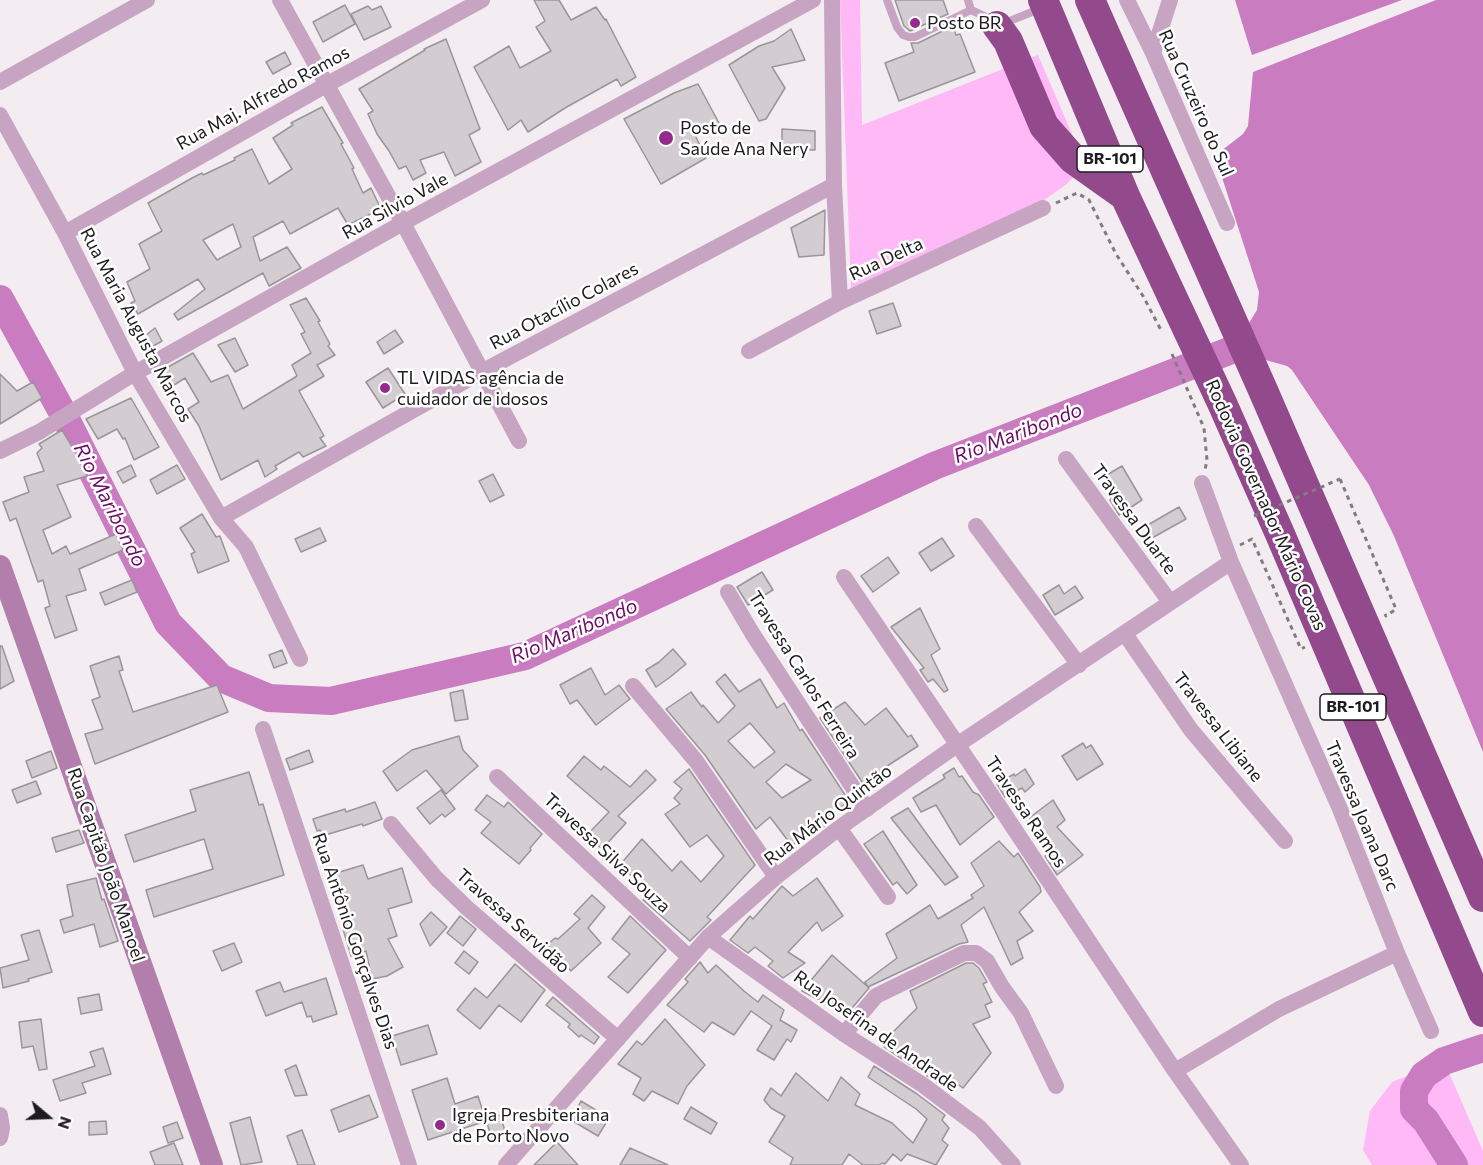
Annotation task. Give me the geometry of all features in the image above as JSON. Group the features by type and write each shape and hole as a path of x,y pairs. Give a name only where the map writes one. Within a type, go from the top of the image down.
{"highway":[{"name":"BR-101","path":"1090,0 1262,388 1483,897"},
{"name":"Rodovia Governador Mário Covas","path":"1044,3 1125,196 1174,328 1207,402 1284,545 1483,1012"},
{"path":"997,26 1008,41 1044,126 1073,159 1125,196"}],"main road":[{"name":"Rua Capitão João Manoel","path":"0,566 212,1165"}],"street":[{"path":"0,82 147,0"},
{"path":"280,0 403,223 519,441"},
{"name":"Rua Maj. Alfredo Ramos","path":"65,233 326,85 482,0"},
{"name":"Rua Silvio Vale","path":"0,451 39,432 135,373 403,223 813,0"},
{"path":"832,0 834,185 840,302"},
{"name":"Rua Cruzeiro do Sul","path":"1127,0 1153,53 1227,223"},
{"path":"1153,53 1170,0"},
{"name":"Rua Maria Augusta Marcos","path":"0,115 65,233 135,373 221,518 246,547 300,659"},
{"name":"Rua Otacílio Colares","path":"221,518 483,371 834,185"},
{"name":"Rua Delta","path":"749,351 840,302 1043,208"},
{"name":"Travessa Duarte","path":"1066,459 1170,602"},
{"name":"Travessa Joana Darc","path":"1202,483 1231,562 1340,809 1397,953 1431,1030"},
{"path":"976,526 1079,665"},
{"name":"Rua Mário Quintão","path":"506,1165 708,937 776,877 839,828 957,745 1231,562"},
{"name":"Travessa Ramos","path":"844,577 1174,1071 1241,1165"},
{"name":"Travessa Carlos Ferreira","path":"728,591 752,633 867,809"},
{"name":"Travessa Libiane","path":"1125,634 1191,730 1285,841"},
{"path":"633,686 696,761 776,877"},
{"name":"Rua Antônio Gonçalves Dias","path":"263,729 410,1165"},
{"name":"Travessa Silva Souza","path":"497,777 690,958"},
{"name":"Travessa Servidão","path":"391,824 436,878 466,907 618,1039"},
{"path":"839,828 888,897"},
{"name":"Rua Josefina de Andrade","path":"708,937 844,1034 923,1085 980,1128 1014,1165"},
{"path":"844,1034 876,996 964,953 976,952 987,961 1021,1013 1056,1086"},
{"path":"1174,1071 1279,1009 1397,953"},
{"path":"0,1116 2,1128 0,1138"}],"lane":[{"path":"887,0 897,27 903,35 909,37 915,37 971,10"},
{"path":"968,0 971,10 997,26 1044,3"}],"path":[{"path":"1043,208 1077,193 1089,200 1116,254 1143,296 1174,328"},
{"path":"1170,351 1207,402 1204,428 1207,460 1202,483"},
{"path":"1254,516 1340,479 1396,609 1386,616 1381,605"}],"shaded area":[{"path":"840,0 860,0 862,125 1038,55 1085,164 1067,184 1030,210 851,288"},
{"path":"1235,0 1402,0 1252,55"},
{"path":"1436,0 1483,0 1483,752 1394,536 1369,485 1292,370 1287,366 1262,359 1249,323 1257,310 1259,292 1217,162 1217,155 1243,134 1248,126 1253,72"},
{"path":"1444,1061 1483,1151 1483,1165 1372,1165 1363,1150 1370,1111 1392,1082"}],"building":[{"path":"534,0 559,0 571,20 596,7 606,19 636,77 621,86 617,79 528,132 521,120 508,130 474,67 509,46 520,68 551,51 536,27 545,21"},
{"name":"Posto BR","path":"895,0 943,0 948,14 910,31 904,26"},
{"path":"345,5 355,24 323,42 313,22"},
{"path":"368,6 372,10 381,6 391,27 364,40 351,14"},
{"path":"953,26 956,35 960,34 975,72 899,101 885,63 914,52 911,43 918,43"},
{"path":"791,29 805,60 772,67 785,88 766,119 759,121 729,65 759,46 774,41"},
{"path":"446,39 480,129 469,135 481,162 455,176 444,152 420,160 426,173 413,180 406,166 399,169 377,134 368,114 373,111 359,89 424,49"},
{"path":"285,52 291,64 273,74 266,62"},
{"name":"Posto de Saúde Ana Nery","path":"698,84 719,123 695,135 706,158 661,184 624,119 674,93"},
{"path":"322,107 343,143 341,144 354,168 352,169 363,193 371,188 381,209 348,225 338,208 290,234 283,221 253,237 260,261 287,247 301,268 269,286 263,273 178,320 174,314 205,289 198,279 138,314 131,303 135,301 127,282 150,269 139,244 162,231 148,203 202,173 203,175 235,160 234,158 252,149 269,184 292,169 273,138 293,125 291,123","holes":["233,224 241,247 217,260 203,240"]},
{"path":"782,129 815,131 815,150 782,149"},
{"path":"825,210 824,255 799,257 791,228"},
{"path":"306,298 320,321 318,322 330,344 328,346 335,355 317,365 324,376 299,391 324,436 320,438 326,446 303,457 299,452 275,466 277,469 265,477 258,460 221,480 199,426 188,409 199,402 185,378 171,387 161,371 193,353 211,382 228,375 243,409 297,376 292,365 311,353 301,334 305,332 290,305"},
{"path":"893,303 901,326 877,334 869,311"},
{"path":"155,328 162,341 150,348 141,339"},
{"path":"395,330 403,342 384,354 377,342"},
{"path":"235,338 248,365 235,372 218,345"},
{"name":"TL VIDAS agência de cuidador de idosos","path":"388,368 405,394 383,408 366,382"},
{"path":"0,374 17,391 33,382 42,398 0,424"},
{"path":"131,398 159,447 134,460 125,438 123,439 117,429 98,439 86,419"},
{"path":"62,430 87,476 57,485 71,517 43,530 52,554 66,546 70,554 116,534 123,550 79,569 86,590 66,596 77,630 55,638 45,608 50,606 43,580 38,582 16,518 10,521 3,502 29,492 24,477 44,471 37,453 42,448 39,444"},
{"path":"131,465 136,476 123,483 117,472"},
{"path":"177,465 185,479 157,494 150,480"},
{"path":"1122,466 1142,500 1119,515 1100,479"},
{"path":"493,474 504,495 490,502 479,481"},
{"path":"1179,507 1186,519 1152,538 1146,526"},
{"path":"202,514 216,537 220,536 229,561 198,573 191,554 195,552 180,528"},
{"path":"320,528 326,541 301,552 295,539"},
{"path":"942,538 954,556 931,571 919,553"},
{"path":"888,557 899,573 873,592 861,576"},
{"path":"762,572 773,590 748,605 737,587"},
{"path":"132,580 137,592 105,605 100,593"},
{"path":"1059,585 1064,594 1075,586 1083,598 1055,615 1043,595"},
{"path":"920,608 940,649 931,655 948,690 944,692 933,679 928,682 920,670 924,668 891,627"},
{"path":"0,646 2,646 14,681 0,689"},
{"path":"673,649 686,664 656,687 646,670"},
{"path":"282,650 287,663 274,668 269,655"},
{"path":"119,656 123,670 119,671 133,712 217,685 228,712 95,764 85,734 103,729 92,700 100,697 90,666"},
{"path":"591,668 605,695 619,685 630,699 596,725 577,700 570,704 560,685"},
{"path":"725,674 739,692 760,679 777,708 784,703 800,731 802,729 849,801 825,819 827,824 814,834 811,830 792,846 770,817 756,829 705,755 666,709 691,692 718,723 735,706 716,682","holes":["750,723 775,752 754,768 728,741","786,764 811,780 782,798 766,782"]},
{"path":"463,690 468,719 455,721 450,693"},
{"path":"845,702 865,725 886,708 908,737 911,735 918,746 878,772 882,780 868,791 820,718"},
{"path":"459,736 463,750 478,766 446,794 426,770 397,791 383,771 412,750"},
{"path":"1083,743 1086,748 1091,745 1103,764 1077,780 1062,756"},
{"path":"309,750 313,762 290,770 286,759"},
{"path":"51,751 57,768 32,778 26,761"},
{"path":"584,756 601,770 604,766 630,787 646,770 656,780 618,816 626,823 602,849 587,835 609,812 567,776"},
{"path":"954,768 959,777 962,776 973,792 979,795 994,817 960,845 936,805 921,812 913,798 945,778 943,775"},
{"path":"689,769 755,865 707,917 711,920 690,941 643,900 649,892 619,866 642,839 672,871 681,861 701,882 724,856 707,835 690,847 665,814 680,804 674,798 682,789 674,782"},
{"path":"1025,769 1034,784 1025,792 1022,788 1005,797 997,784"},
{"path":"249,772 259,805 263,804 284,875 154,917 146,890 213,869 204,839 134,862 125,835 196,811 190,790"},
{"path":"36,781 41,794 17,803 12,790"},
{"path":"441,790 455,809 445,817 442,814 430,824 417,808"},
{"path":"487,795 504,807 508,802 542,834 519,864 481,833 491,822 475,810"},
{"path":"1053,800 1065,820 1057,827 1083,855 1057,875 1045,856 1055,848 1029,818"},
{"path":"375,802 382,819 322,836 320,830 317,831 313,819 345,809 346,812"},
{"path":"908,808 958,877 945,885 891,818"},
{"path":"79,830 84,843 56,852 52,838"},
{"path":"883,831 917,885 907,894 897,882 893,885 864,844"},
{"path":"999,841 1014,857 1018,853 1041,892 1019,912 1033,931 1017,941 1023,958 1011,965 984,907 961,925 968,942 959,944 868,987 865,982 897,958 886,934 930,905 938,919 973,898 971,895 984,886 971,863"},
{"path":"363,865 368,879 402,868 412,902 388,909 397,936 388,939 403,967 387,976 372,979 366,951 351,956 343,929 348,927 333,874"},
{"path":"96,878 118,941 100,947 94,924 64,933 60,920 73,916 67,885"},
{"path":"817,878 843,916 822,931 817,922 788,952 805,963 783,978 768,966 773,961 755,947 748,953 730,940 750,916 753,919 782,886 793,896"},
{"path":"592,895 605,907 588,928 601,943 571,971 547,945 555,938 558,939 580,919 574,914"},
{"path":"431,912 447,927 430,946 420,924"},
{"path":"460,916 476,929 463,946 447,933"},
{"path":"630,916 666,950 628,993 608,977 630,954 612,939"},
{"path":"39,930 52,972 3,988 0,968 29,960 21,935"},
{"path":"234,943 242,962 222,971 213,951"},
{"path":"464,951 478,962 469,974 455,963"},
{"path":"832,955 869,988 847,1014 827,997 823,1002 802,991"},
{"path":"700,962 708,973 716,965 758,1002 763,995 784,1010 780,1020 797,1030 791,1042 787,1039 774,1060 757,1050 772,1026 751,1011 734,1035 712,1022 704,1032 667,1005 688,982 685,979"},
{"path":"966,963 973,963 979,968 987,982 983,984 992,1002 985,1005 990,1017 973,1024 991,1053 963,1088 945,1075 939,1084 884,1047 886,1043 884,1041 917,1008 910,991"},
{"path":"515,964 545,990 521,1022 499,1005 480,1029 457,1010 475,988 487,998"},
{"path":"326,978 337,1014 313,1022 311,1016 307,1017 302,1002 266,1016 256,991 280,982 284,992"},
{"path":"99,994 102,1010 81,1014 78,998"},
{"path":"553,997 599,1037 594,1044 581,1035 579,1037 568,1027 570,1024 546,1005"},
{"path":"41,1019 47,1069 39,1070 33,1046 22,1048 19,1022"},
{"path":"665,1019 705,1065 687,1086 678,1104 652,1091 644,1101 633,1094 641,1078 618,1064 637,1041 642,1045"},
{"path":"428,1025 437,1054 401,1065 392,1036"},
{"path":"103,1048 111,1074 82,1083 86,1093 60,1101 53,1080 95,1066 90,1052"},
{"path":"296,1065 307,1095 295,1096 285,1070"},
{"path":"874,1066 945,1115 942,1120 949,1128 942,1140 948,1145 936,1165 907,1154 901,1161 893,1154 885,1164 863,1165 849,1154 842,1165 790,1165 793,1158 769,1142 785,1116 771,1108 764,1100 771,1088 781,1096 796,1073 828,1101 841,1077 860,1094 855,1105 892,1123 913,1143 927,1119 868,1077"},
{"path":"447,1078 455,1104 478,1096 486,1121 428,1140 412,1090"},
{"path":"369,1095 378,1117 339,1132 331,1110"},
{"path":"581,1101 609,1118 598,1136 571,1120"},
{"path":"691,1107 717,1123 711,1134 684,1119"},
{"path":"500,1115 506,1134 492,1139 486,1120"},
{"path":"250,1117 262,1162 241,1165 230,1123"},
{"path":"106,1121 107,1134 89,1135 89,1122"},
{"path":"177,1122 183,1138 168,1143 163,1127"},
{"path":"302,1130 315,1165 298,1165 287,1136"},
{"path":"557,1142 578,1165 534,1165"},
{"path":"174,1143 183,1165 155,1165 150,1152"},
{"path":"630,1148 668,1165 620,1165"}],"waterway":[{"name":"Rio Maribondo","path":"0,299 65,417 168,623 221,678 269,698 331,701 525,656 934,466 1252,342"},
{"path":"1454,1165 1426,1121 1414,1109 1414,1091 1424,1075 1444,1061 1483,1048"}],"place":[{"name":"Posto BR","path":"915,23"},
{"name":"Posto de Saúde Ana Nery","path":"666,138"},
{"name":"TL VIDAS agência de cuidador de idosos","path":"385,388"},
{"name":"Igreja Presbiteriana de Porto Novo","path":"440,1125"}]}
